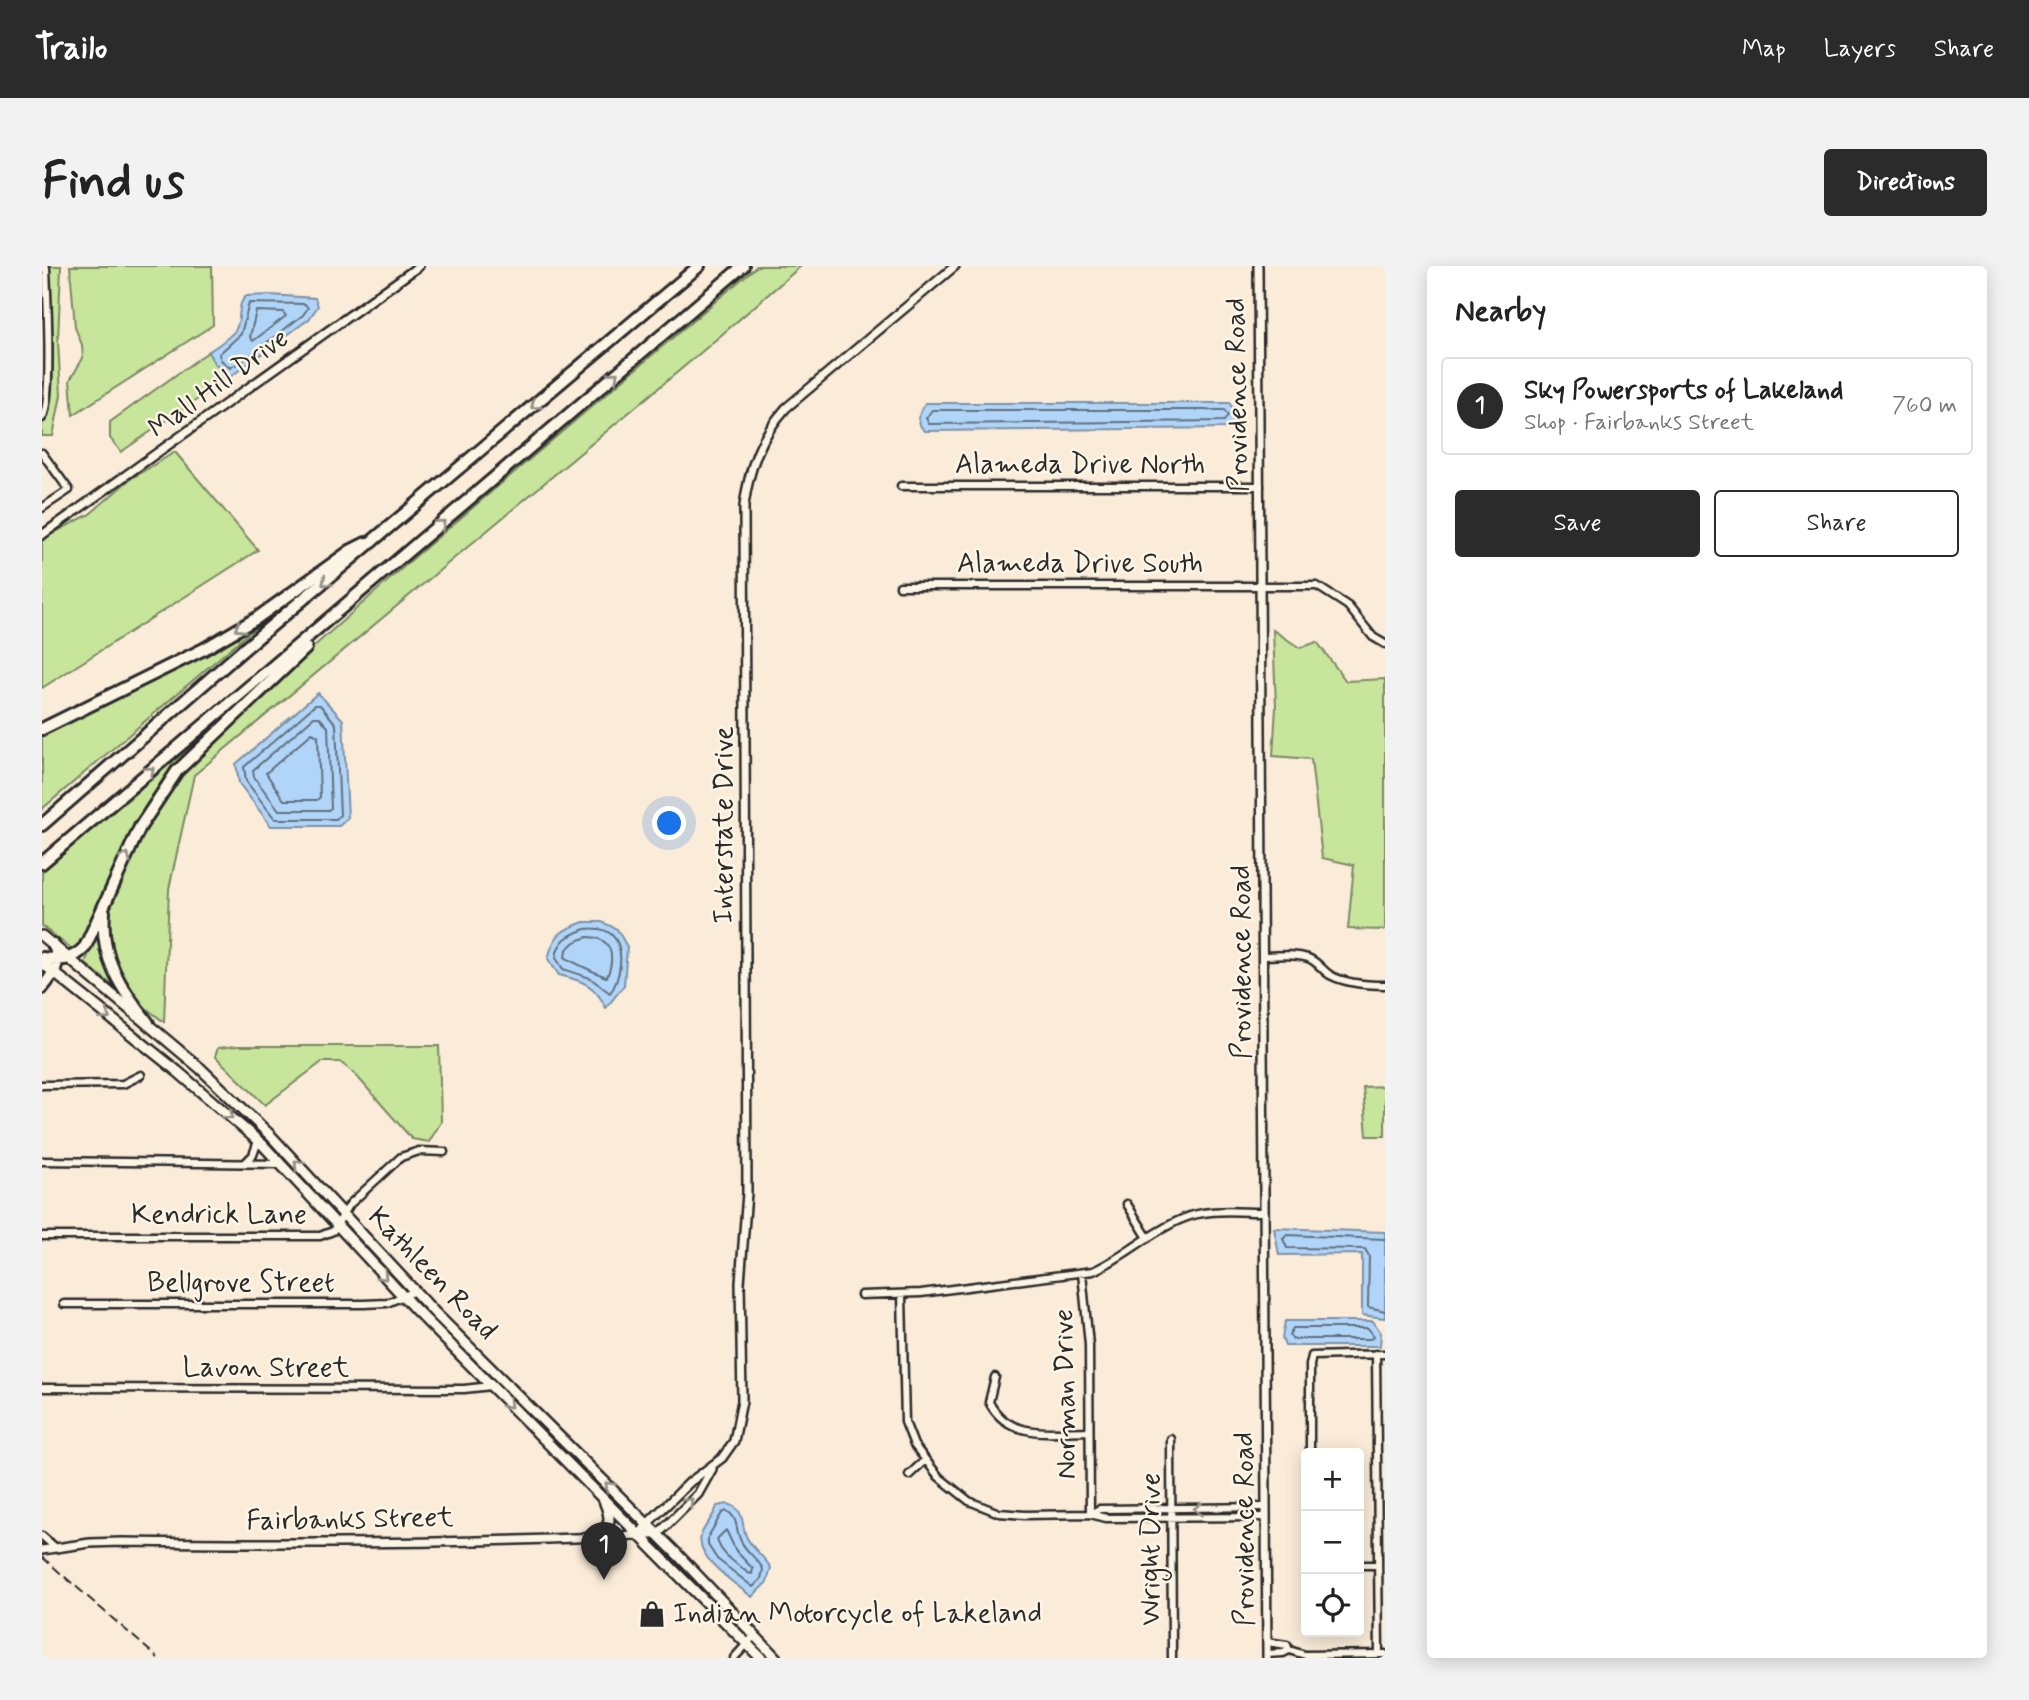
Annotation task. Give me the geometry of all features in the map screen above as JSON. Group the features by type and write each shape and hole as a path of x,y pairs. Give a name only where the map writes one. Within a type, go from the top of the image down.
{"highway":[{"path":"42,825 244,649 699,266"},
{"path":"42,863 743,266"},
{"path":"42,729 204,649 257,618 350,551 378,538"},
{"path":"42,960 71,958 85,947 140,827 177,771 389,568"},
{"path":"107,897 103,924 107,955 122,989 148,1023"},
{"path":"42,988 53,973 58,960 58,952 53,944"}],"main road":[{"name":"Kathleen Road","path":"42,936 148,1023 246,1111 415,1291 564,1443 658,1534 776,1658"},
{"name":"Kathleen Road","path":"42,960 53,973 177,1071 258,1141 404,1298 761,1658"},
{"path":"598,1538 610,1524 603,1499"}],"street":[{"name":"Mall Hill Drive","path":"42,534 419,266"},
{"name":"Interstate Drive","path":"658,1534 698,1494 714,1465 734,1441 742,1401 740,1283 747,1193 746,487 757,451 771,426 786,408 955,266"},
{"name":"Providence Road","path":"1257,266 1267,1656"},
{"path":"42,418 46,410 47,379 45,268"},
{"path":"42,453 69,490 42,508"},
{"name":"Alameda Drive North","path":"901,486 1260,485"},
{"name":"Alameda Drive South","path":"900,586 1311,586 1325,590 1348,606 1373,637 1385,644"},
{"path":"1263,956 1289,954 1304,957 1343,981 1385,985"},
{"path":"42,1085 122,1084 141,1075"},
{"path":"245,1163 253,1155 258,1141"},
{"name":"Kendrick Lane","path":"42,1236 320,1236 333,1231 350,1204 401,1157 419,1152 444,1152"},
{"path":"42,1161 281,1164"},
{"path":"1127,1204 1148,1238"},
{"path":"861,1295 902,1295 1093,1271 1115,1261 1184,1218 1200,1214 1264,1212"},
{"name":"Norman Drive","path":"1082,1273 1088,1317 1090,1514"},
{"name":"Bellgrove Street","path":"64,1304 364,1304 387,1303 404,1298 415,1291"},
{"path":"902,1295 903,1408 909,1432 925,1460 955,1491 984,1508 999,1513 1090,1514 1106,1518 1266,1517"},
{"path":"1267,1656 1289,1650 1305,1655 1382,1654 1377,1565 1376,1354"},
{"path":"1310,1448 1312,1356 1385,1354"},
{"path":"995,1377 989,1402 1009,1426 1029,1432 1090,1431"},
{"name":"Lavon Street","path":"42,1388 491,1387"},
{"name":"Wright Drive","path":"1171,1439 1172,1658"},
{"path":"909,1475 925,1460"},
{"name":"Interstate Drive","path":"639,1535 690,1482 714,1465"},
{"path":"1090,1514 1099,1509 1266,1507"},
{"name":"Fairbanks Street","path":"42,1550 121,1542 598,1538 658,1534"},
{"path":"42,1536 56,1548"},
{"path":"1364,1565 1377,1565"},
{"path":"734,1658 755,1635"},
{"path":"1267,1642 1287,1645 1289,1650"}],"green space":[{"path":"50,266 61,266 58,341 61,395 53,436 42,436 42,423 50,410"},
{"path":"70,266 212,266 213,325 73,415 70,380 83,358 82,345 75,327"},
{"path":"757,266 801,266 194,775 169,889 164,1022 148,1010 137,1000 115,965 109,943 107,919 109,907 143,831 186,765 276,680 417,555"},
{"path":"208,352 215,364 230,377 121,452 110,438 110,422"},
{"path":"175,452 258,550 42,688 42,539 90,514 129,480"},
{"path":"260,622 259,624 42,809 42,731"},
{"path":"1273,630 1300,648 1317,642 1346,681 1385,679 1385,930 1348,929 1354,865 1322,858 1311,759 1273,756 1276,707"},
{"path":"203,736 180,763 132,833 89,927 74,951 42,926 42,872"},
{"path":"99,930 104,963 113,986 85,963"},
{"path":"439,1046 441,1122 429,1142 412,1139 354,1073 340,1062 322,1062 265,1105 215,1056 218,1048"},
{"path":"1385,1086 1385,1136 1367,1136 1363,1087"}],"water":[{"path":"246,296 315,298 318,306 309,319 230,377 215,364 208,352 236,329 241,303"},
{"path":"925,403 1229,403 1235,411 1233,428 925,431 918,418"},
{"path":"318,693 343,720 348,818 339,826 271,826 239,783 236,764"},
{"path":"584,922 602,922 617,929 627,947 624,985 606,1008 593,989 582,982 559,975 548,959 556,938"},
{"path":"1274,1228 1385,1232 1385,1318 1362,1315 1362,1254 1279,1255"},
{"path":"1285,1321 1373,1321 1381,1333 1380,1346 1285,1346 1282,1338"},
{"path":"728,1504 740,1513 748,1540 771,1568 767,1582 752,1597 718,1570 704,1552 701,1543 701,1535 717,1506"}],"railway":[{"path":"42,1557 158,1658"}],"place":[{"name":"Sky Powersports of Lakeland","path":"604,1580"},
{"name":"Indian Motorcycle of Lakeland","path":"652,1614"}]}
